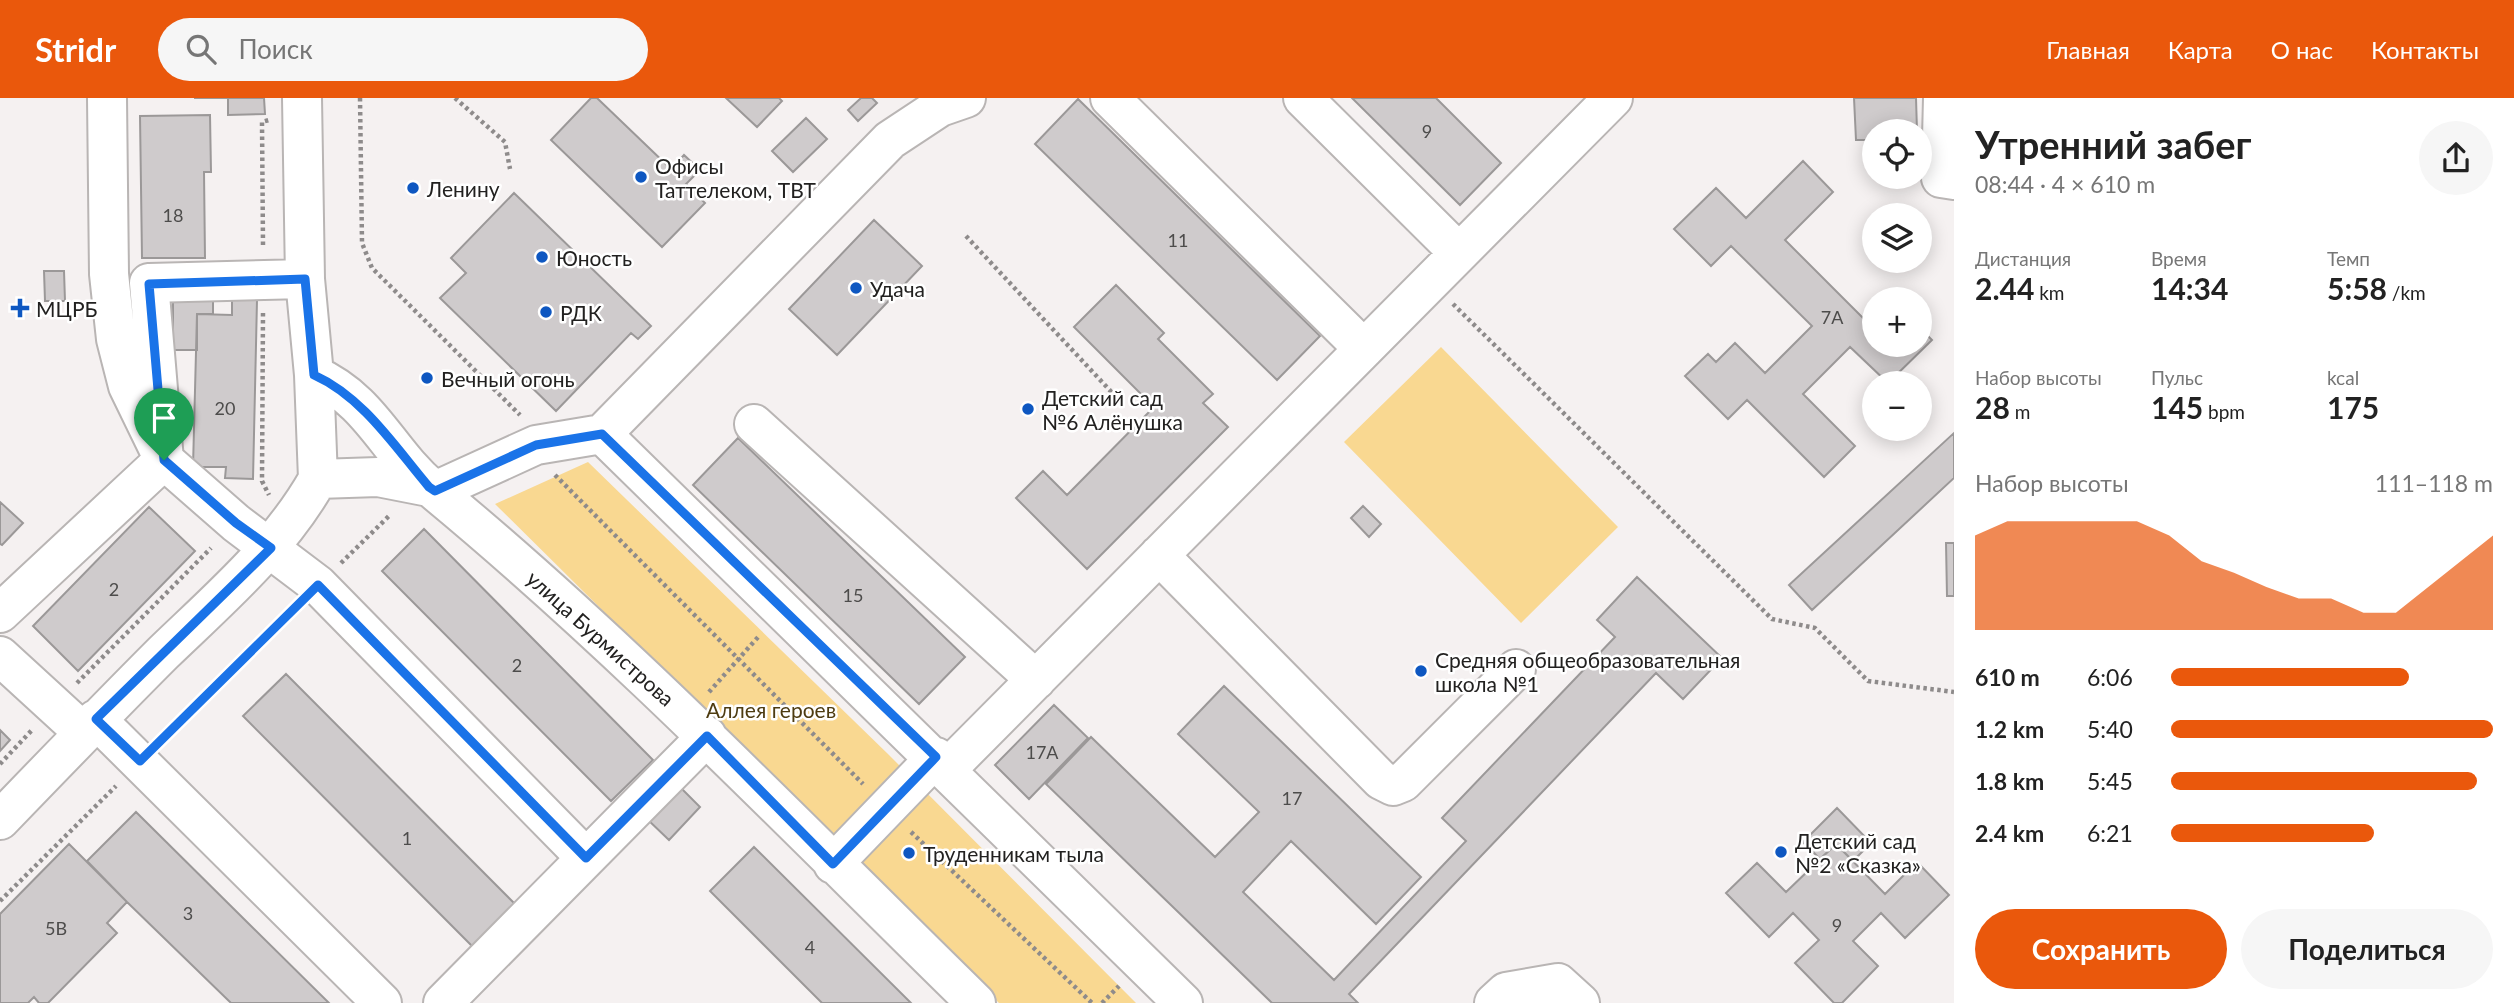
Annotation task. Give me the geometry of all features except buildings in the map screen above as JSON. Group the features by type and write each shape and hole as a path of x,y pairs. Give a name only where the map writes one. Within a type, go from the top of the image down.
{"street":[{"path":"107,98 109,274 116,339 128,386 164,460 236,523 282,535 318,585 586,858"},
{"path":"318,479 378,477 432,489 536,445 602,434 890,140 940,107 966,98"},
{"path":"1110,98 1364,349"},
{"path":"1303,98 1459,253"},
{"path":"833,864 888,810 1036,680 1613,98"},
{"path":"1943,98 1941,178 1954,180"},
{"path":"0,820 90,726 282,535 318,479 314,375 287,103"},
{"path":"164,460 149,284 305,279"},
{"name":"улица Бурмистрова","path":"314,375 334,384 365,411 432,489 703,719 833,864 976,1003"},
{"path":"754,424 1036,680"},
{"path":"602,434 942,763 1183,1003"},
{"path":"0,613 164,460"},
{"path":"1159,555 1381,780 1394,786 1404,782 1516,669"},
{"path":"0,656 54,706 90,726 140,761 382,1003"},
{"path":"443,1003 586,858 703,719"},
{"path":"1494,1003 1506,992 1558,983 1580,1003"}],"path":[{"path":"359,98 362,243 372,268 525,421"},
{"path":"455,98 505,142 510,169"},
{"path":"282,535 262,481 261,122 271,119 287,103"},
{"path":"966,236 1117,398"},
{"path":"1430,282 1772,619 1815,628 1868,681 1954,692"},
{"path":"546,466 888,810 1092,1003"},
{"path":"0,764 266,492"},
{"path":"0,901 396,508"},
{"path":"703,719 738,658 784,610"}],"green space":[{"path":"1441,347 1618,527 1521,623 1344,442"},
{"name":"Аллея героев","path":"588,462 889,755 1136,1003 999,1003 495,504"}],"place":[{"name":"Офисы Таттелеком, ТВТ","path":"641,177"},
{"name":"Ленину","path":"413,188"},
{"name":"Юность","path":"542,257"},
{"name":"Удача","path":"856,288"},
{"name":"МЦРБ","path":"20,308"},
{"name":"РДК","path":"546,312"},
{"name":"Вечный огонь","path":"427,378"},
{"name":"Детский сад №6 Алёнушка","path":"1028,409"},
{"name":"Средняя общеобразовательная школа №1","path":"1421,671"},
{"name":"Детский сад №2 «Сказка»","path":"1781,852"},
{"name":"Труденникам тыла","path":"909,853"}],"route":[{"path":"305,279 314,375 334,384 365,411 429,487 435,491 536,445 602,434 936,757 888,810 833,864 707,736 586,858 318,585 140,761 96,719 271,548 236,523 164,460 149,284 305,279"}]}
